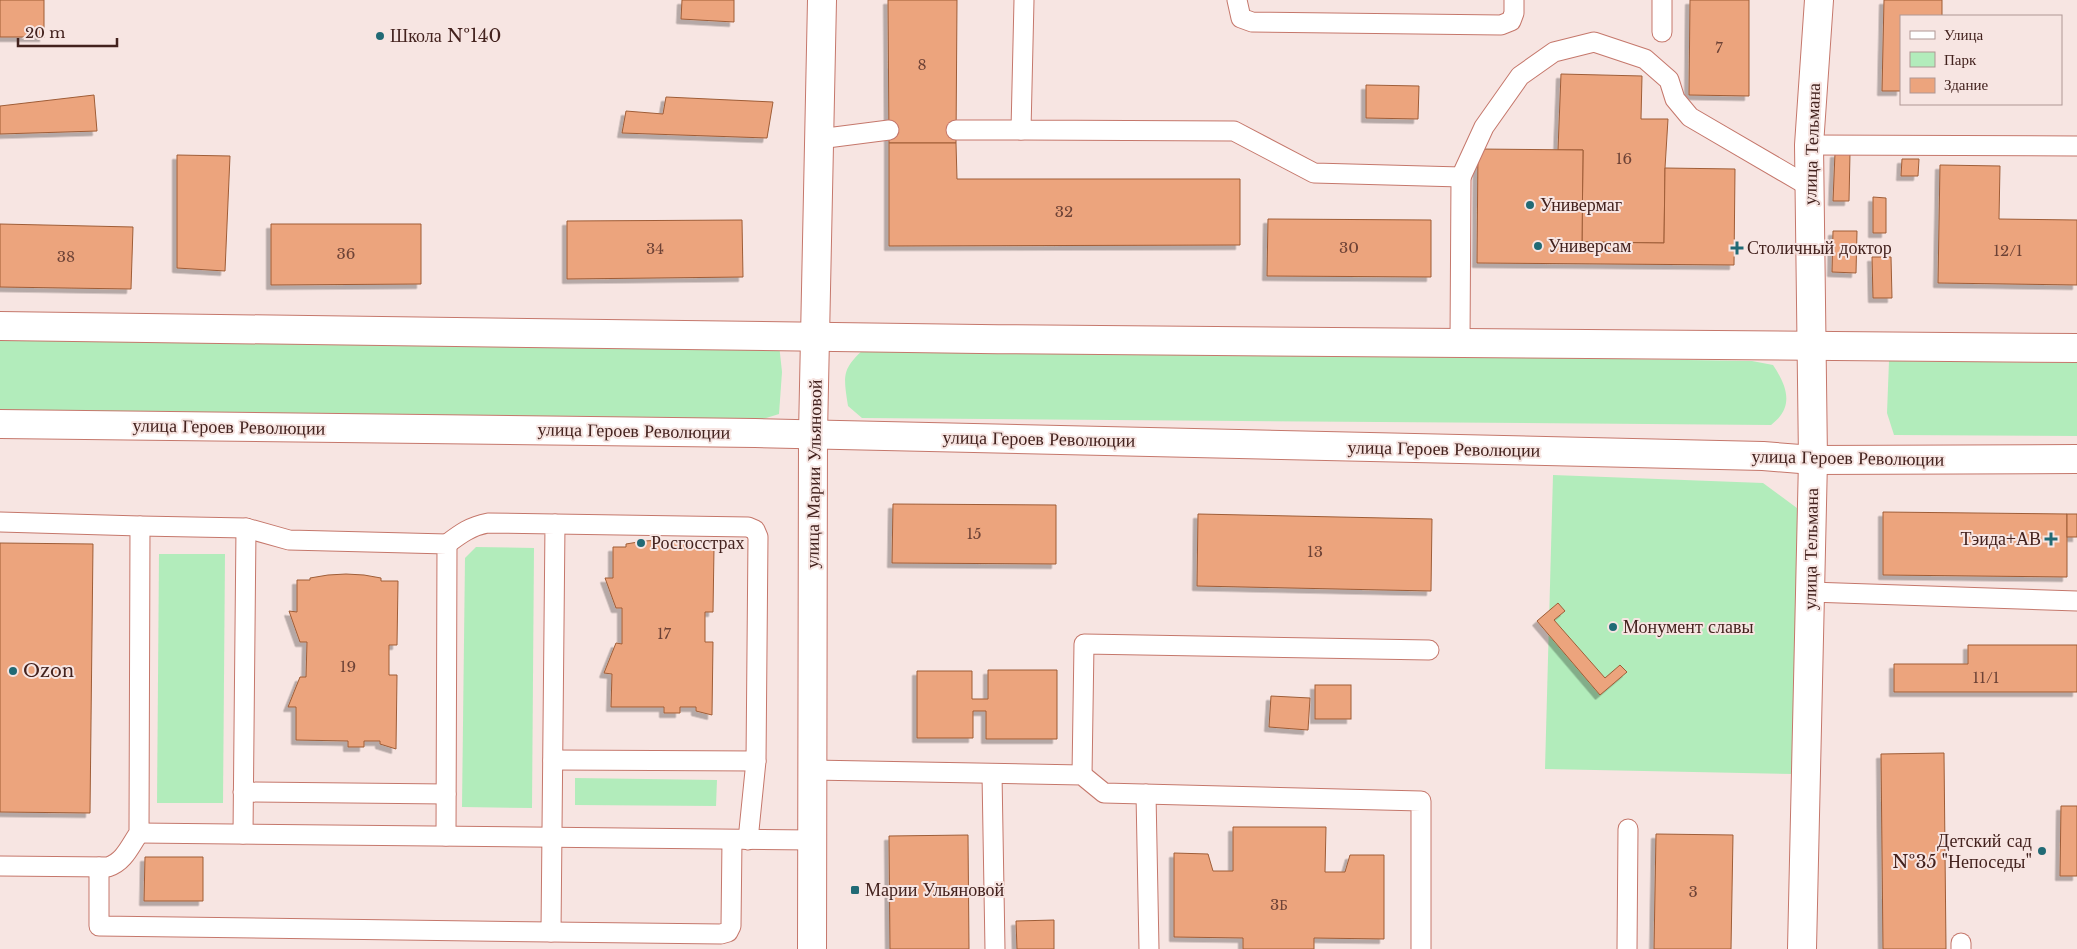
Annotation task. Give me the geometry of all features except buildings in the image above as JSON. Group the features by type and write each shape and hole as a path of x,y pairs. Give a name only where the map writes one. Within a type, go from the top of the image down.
{"street":[{"name":"улица Марии Ульяновой","path":"812,949 814,434 822,0"},
{"name":"улица Тельмана","path":"1802,949 1813,460 1809,145 1819,0"},
{"path":"0,326 816,338 2077,348"},
{"name":"улица Героев Революции","path":"0,424 814,434 1763,456 1813,460 2077,459"}],"lane":[{"path":"1021,130 1024,0"},
{"path":"1238,0 1241,18 1252,22 1501,25 1511,21 1514,13 1514,0"},
{"path":"1662,0 1662,32"},
{"path":"1460,344 1461,177 1484,127 1520,76 1554,52 1594,42 1645,59 1669,80 1675,99 1690,117 1810,187"},
{"path":"819,139 889,130"},
{"path":"956,130 1234,131 1314,173 1461,177"},
{"path":"1809,145 2077,146"},
{"path":"0,522 246,528 289,540 447,544 467,529 488,523 748,527 755,530 758,537 756,761 740,840 731,926 728,932 721,934 99,926 99,867"},
{"path":"551,932 554,524"},
{"path":"0,866 99,867 116,865 123,858 139,833 140,526"},
{"path":"243,834 246,528"},
{"path":"446,836 447,544"},
{"path":"1810,592 2077,601"},
{"path":"1082,775 1084,644 1429,650"},
{"path":"553,760 756,761"},
{"path":"812,770 1082,775 1104,793 1421,801 1420,949"},
{"path":"992,774 996,949"},
{"path":"244,792 446,794"},
{"path":"1146,794 1148,949"},
{"path":"1627,949 1628,829"},
{"path":"139,833 812,840"}],"green space":[{"path":"0,335 779,344 782,372 779,414 763,419 0,412"},
{"path":"866,347 1752,361 1773,365 1785,388 1786,404 1779,418 1771,425 862,418 848,406 845,379 848,367"},
{"path":"1889,361 2077,363 2077,436 1894,435 1887,413"},
{"path":"1553,475 1763,483 1801,511 1793,774 1545,769"},
{"path":"476,547 534,548 532,808 462,807 465,558"},
{"path":"159,554 225,554 223,803 157,803"},
{"path":"575,778 717,780 716,806 575,805"}],"place":[{"name":"Школа №140","path":"380,36"},
{"name":"Универмаг","path":"1530,205"},
{"name":"Универсам","path":"1538,246"},
{"name":"Столичный доктор","path":"1737,248"},
{"name":"Тэида+АВ","path":"2051,539"},
{"name":"Росгосстрах","path":"641,543"},
{"name":"Монумент славы","path":"1613,627"},
{"name":"Ozon","path":"13,671"},
{"name":"Детский сад №35 \"Непоседы\"","path":"2042,851"},
{"name":"Марии Ульяновой","path":"855,890"}]}
